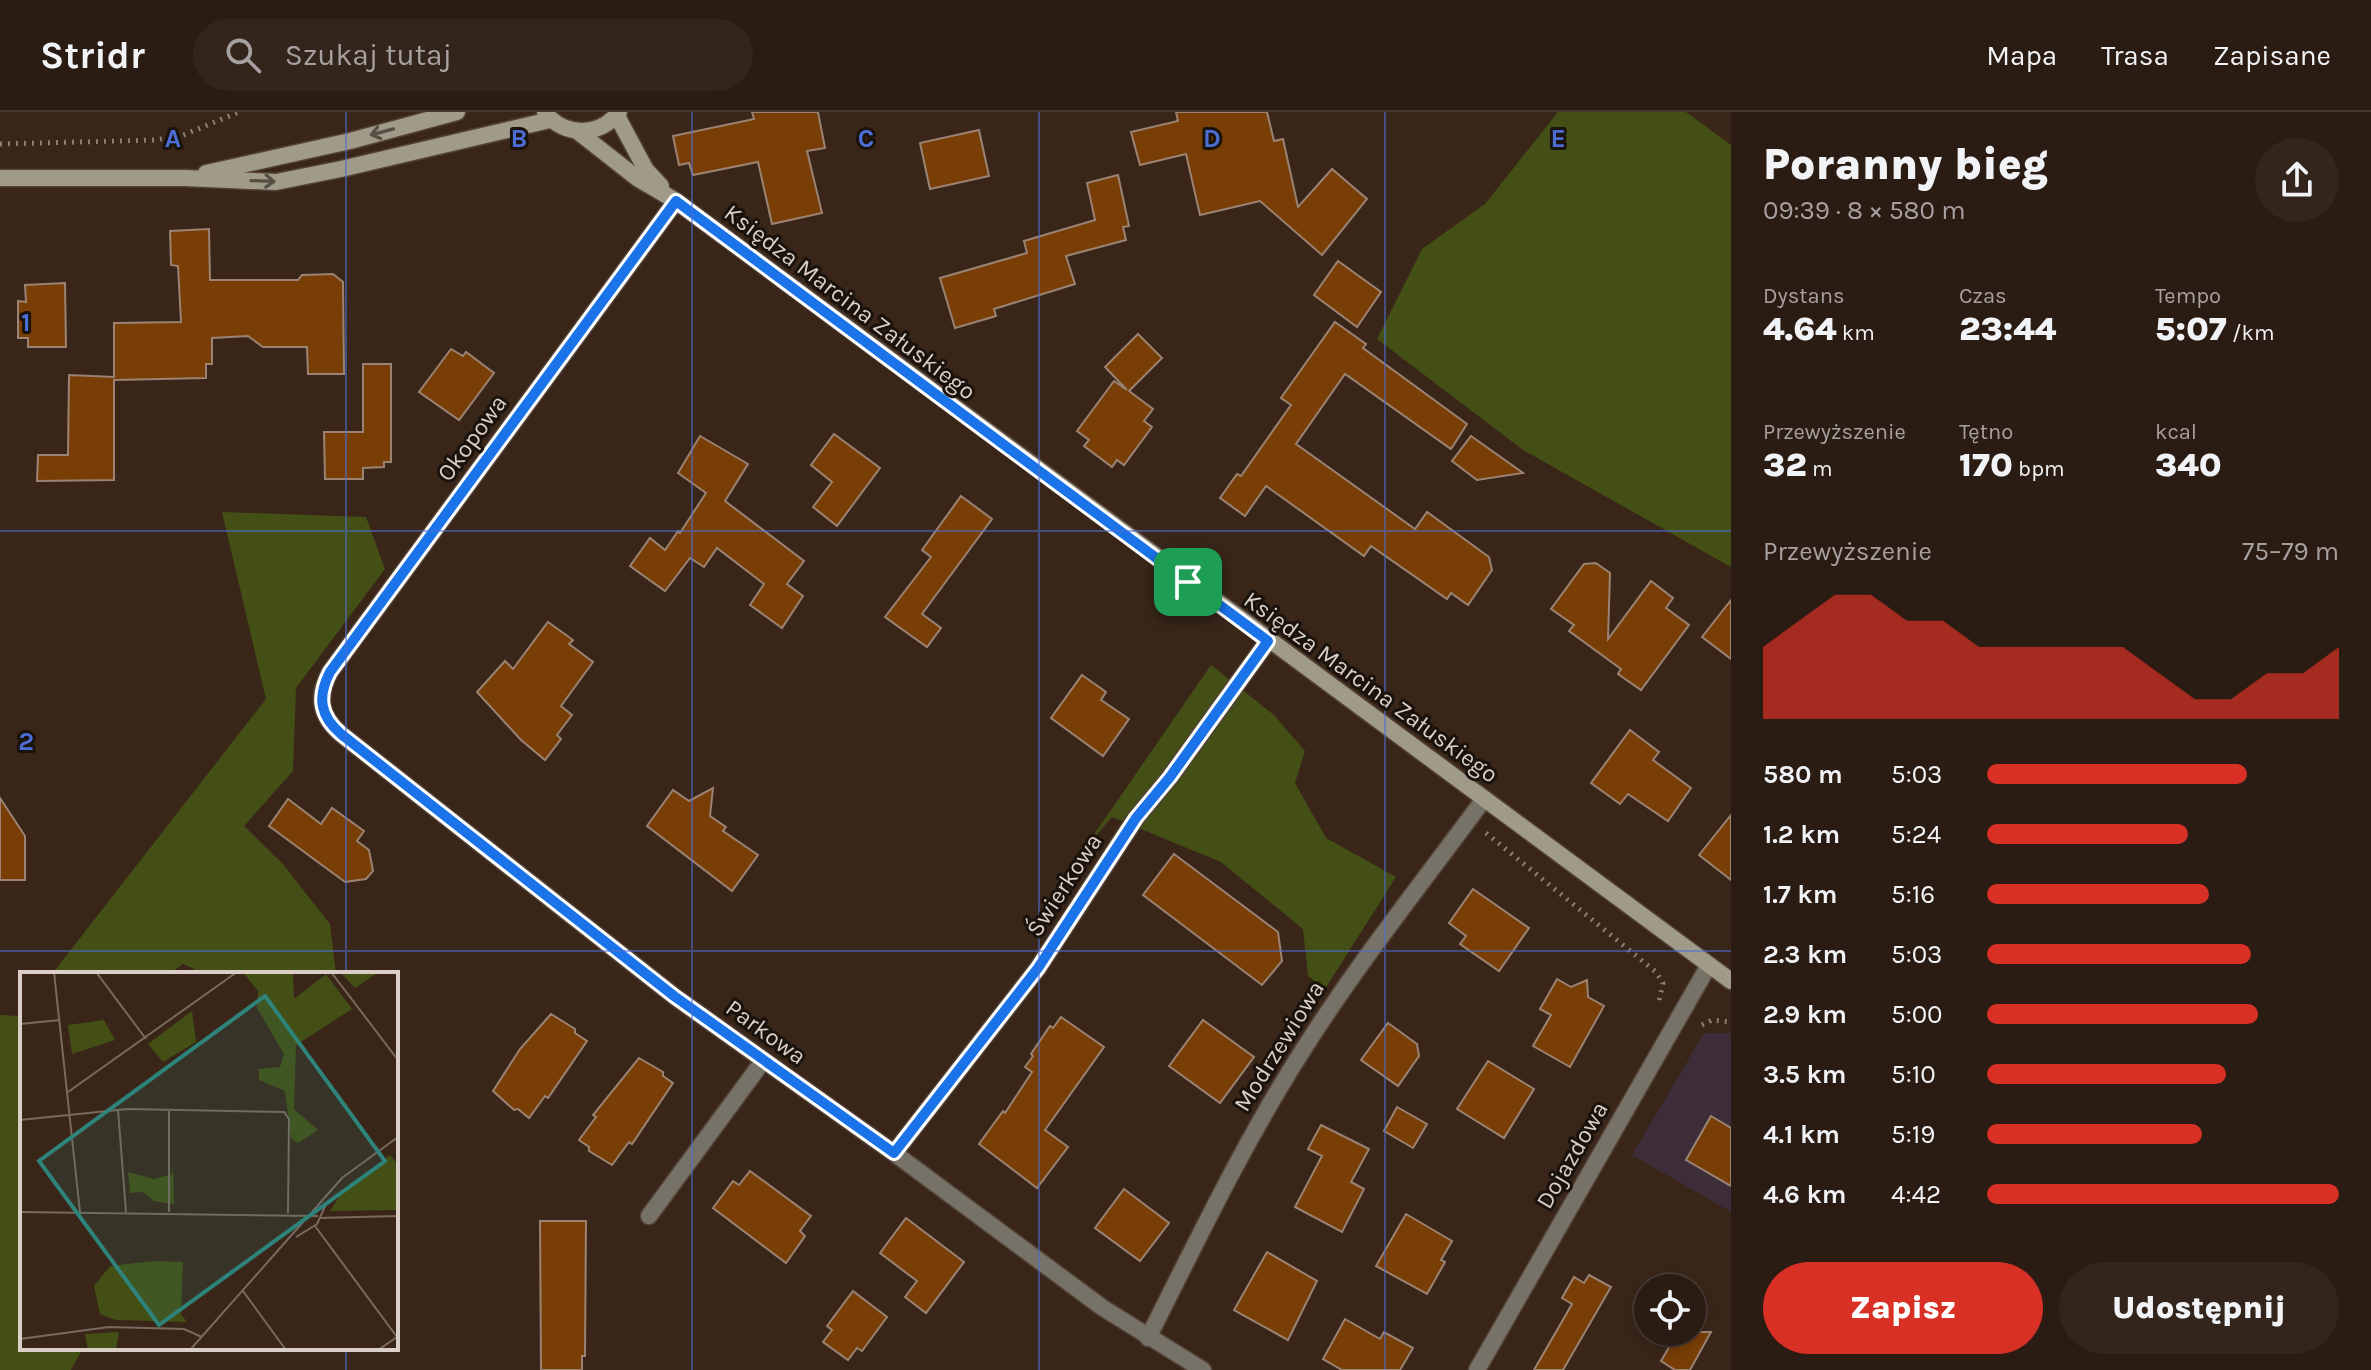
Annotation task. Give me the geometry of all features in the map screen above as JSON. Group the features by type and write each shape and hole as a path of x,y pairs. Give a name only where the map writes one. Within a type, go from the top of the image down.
{"street":[{"path":"185,178 350,141 457,112"},
{"path":"577,131 592,131 605,126 618,114"},
{"name":"Księdza Marcina Załuskiego","path":"618,114 646,170 676,201"},
{"path":"0,178 185,178 276,182 341,169 547,116"},
{"name":"Księdza Marcina Załuskiego","path":"547,116 563,128 577,131 637,178 676,201 1731,981"},
{"name":"Okopowa","path":"322,709 323,685 330,672 676,201"},
{"name":"Świerkowa","path":"894,1153 1038,968 1136,818 1170,777 1268,641"},
{"name":"Parkowa","path":"322,709 329,724 341,734 674,996 894,1153 1090,1299 1203,1370"},
{"name":"Modrzewiowa","path":"1148,1338 1261,1118 1302,1051 1340,993 1484,799"},
{"name":"Dojazdowa","path":"1477,1370 1709,965"},
{"path":"649,1216 763,1061"}],"path":[{"path":"0,144 154,140 181,136 239,112"},
{"path":"1479,828 1656,972 1663,983 1658,1004"},
{"path":"1698,1027 1712,1020 1731,1022"}],"shaded area":[{"path":"1704,1033 1731,1033 1731,1212 1632,1155"}],"green space":[{"path":"1558,112 1686,112 1731,145 1731,567 1523,450 1377,339 1422,249 1485,204"},
{"path":"222,512 366,517 385,569 296,688 293,771 244,826 282,863 330,924 336,972 201,972 183,964 172,972 54,972 266,699"},
{"path":"1211,665 1274,715 1305,751 1295,783 1326,838 1396,877 1325,989 1308,976 1303,929 1221,862 1112,817 1084,849"},
{"path":"0,1015 19,1016 20,1350 82,1350 71,1370 0,1370"}],"building":[{"path":"752,112 818,112 825,148 807,151 822,213 772,224 758,162 693,175 689,163 679,165 673,136 754,119"},
{"path":"1176,112 1267,112 1274,141 1283,139 1298,207 1332,169 1367,199 1322,255 1260,201 1200,215 1186,154 1140,165 1131,132 1178,121"},
{"path":"979,130 989,176 930,189 920,143"},
{"path":"1118,175 1129,226 1123,227 1126,240 1066,256 1075,284 994,309 996,316 955,328 940,278 1027,253 1024,241 1095,220 1087,183"},
{"path":"209,229 210,280 298,280 302,275 333,274 343,282 344,374 308,374 307,347 263,347 248,336 212,338 212,364 206,364 206,378 114,380 114,480 37,481 38,455 68,455 69,375 114,377 114,323 181,322 178,266 171,265 170,231"},
{"path":"1338,261 1381,292 1357,327 1314,295"},
{"path":"65,283 66,347 28,347 28,338 18,338 18,301 26,302 25,285"},
{"path":"1335,322 1366,344 1363,348 1467,424 1451,449 1345,374 1296,444 1415,529 1427,512 1489,557 1492,570 1468,605 1451,593 1447,599 1371,546 1364,556 1266,486 1245,516 1220,498 1237,474 1241,476 1291,405 1281,398"},
{"path":"1138,334 1162,358 1129,391 1153,409 1144,421 1152,427 1124,465 1117,460 1112,467 1084,446 1089,440 1077,431 1114,381 1127,390 1105,367"},
{"path":"451,349 463,356 466,352 494,373 459,420 419,392"},
{"path":"363,364 391,364 391,462 384,462 384,467 363,468 363,479 325,479 324,432 363,432"},
{"path":"834,434 880,468 837,526 813,507 832,482 811,465"},
{"path":"700,436 748,464 725,501 804,561 787,584 803,596 782,628 750,605 764,584 717,548 704,567 690,558 665,591 630,566 650,538 665,550 706,493 678,473"},
{"path":"1471,436 1523,473 1477,480 1452,461"},
{"path":"961,496 992,519 922,614 941,628 927,647 885,617 931,557 922,550"},
{"path":"1596,563 1610,573 1608,639 1651,581 1673,598 1666,608 1689,625 1641,690 1618,674 1621,669 1569,631 1574,625 1551,609 1584,564"},
{"path":"1731,600 1731,659 1702,637"},
{"path":"548,622 573,640 569,644 593,662 561,706 572,715 557,735 561,739 545,760 521,740 477,692 505,661 513,669"},
{"path":"1082,675 1106,692 1101,700 1129,719 1103,756 1051,718"},
{"path":"1630,730 1659,752 1653,760 1691,788 1668,821 1628,794 1620,804 1591,783"},
{"path":"713,788 710,816 726,827 723,831 758,855 732,891 647,826 673,790 689,801"},
{"path":"0,798 25,836 25,880 0,880"},
{"path":"288,799 321,824 332,808 364,831 357,841 369,850 373,871 366,879 345,882 269,826"},
{"path":"1731,815 1731,880 1699,855"},
{"path":"1174,854 1278,932 1282,961 1262,985 1143,895"},
{"path":"1473,889 1529,928 1499,971 1460,944 1466,936 1449,923"},
{"path":"1557,979 1571,987 1587,980 1588,997 1604,1006 1570,1067 1533,1046 1551,1015 1540,1009"},
{"path":"551,1014 575,1029 575,1033 587,1041 548,1098 545,1096 529,1118 518,1109 514,1110 493,1091 520,1049"},
{"path":"1061,1017 1104,1047 1045,1130 1068,1147 1037,1188 979,1144 1003,1111 1005,1113 1032,1072 1025,1067 1033,1056 1031,1054 1050,1026 1053,1028"},
{"path":"1203,1020 1254,1057 1220,1103 1169,1066"},
{"path":"1388,1023 1417,1044 1419,1056 1398,1086 1361,1060"},
{"path":"639,1058 663,1072 663,1076 673,1083 632,1144 629,1142 612,1165 589,1151 589,1147 579,1140 596,1117 593,1115"},
{"path":"1488,1061 1534,1089 1504,1138 1457,1109"},
{"path":"1397,1107 1427,1124 1413,1148 1384,1131"},
{"path":"1711,1116 1731,1128 1731,1186 1686,1160"},
{"path":"1321,1125 1369,1149 1351,1182 1364,1189 1342,1232 1295,1207 1322,1156 1308,1149"},
{"path":"750,1171 811,1216 800,1231 805,1236 786,1263 713,1208 733,1181 739,1185"},
{"path":"1124,1189 1169,1223 1140,1261 1095,1228"},
{"path":"1406,1214 1452,1241 1441,1260 1445,1262 1427,1294 1376,1266"},
{"path":"906,1218 964,1262 926,1313 905,1297 917,1281 880,1253"},
{"path":"540,1221 586,1221 585,1356 582,1356 582,1370 541,1370"},
{"path":"1267,1252 1317,1281 1288,1340 1234,1310"},
{"path":"1589,1275 1611,1287 1563,1370 1534,1370 1572,1304 1562,1298 1574,1277 1584,1283"},
{"path":"853,1291 887,1317 862,1351 857,1348 848,1360 823,1342 832,1330 827,1326"},
{"path":"1345,1319 1380,1339 1384,1332 1413,1348 1400,1370 1342,1370 1323,1359"},
{"path":"1670,1346 1703,1346 1690,1370 1675,1370 1661,1361"}],"route":[{"path":"676,201 1188,582 1268,641 1170,777 1136,818 1038,968 894,1153 674,996 341,734 329,724 320,698 330,672 676,201"}]}
